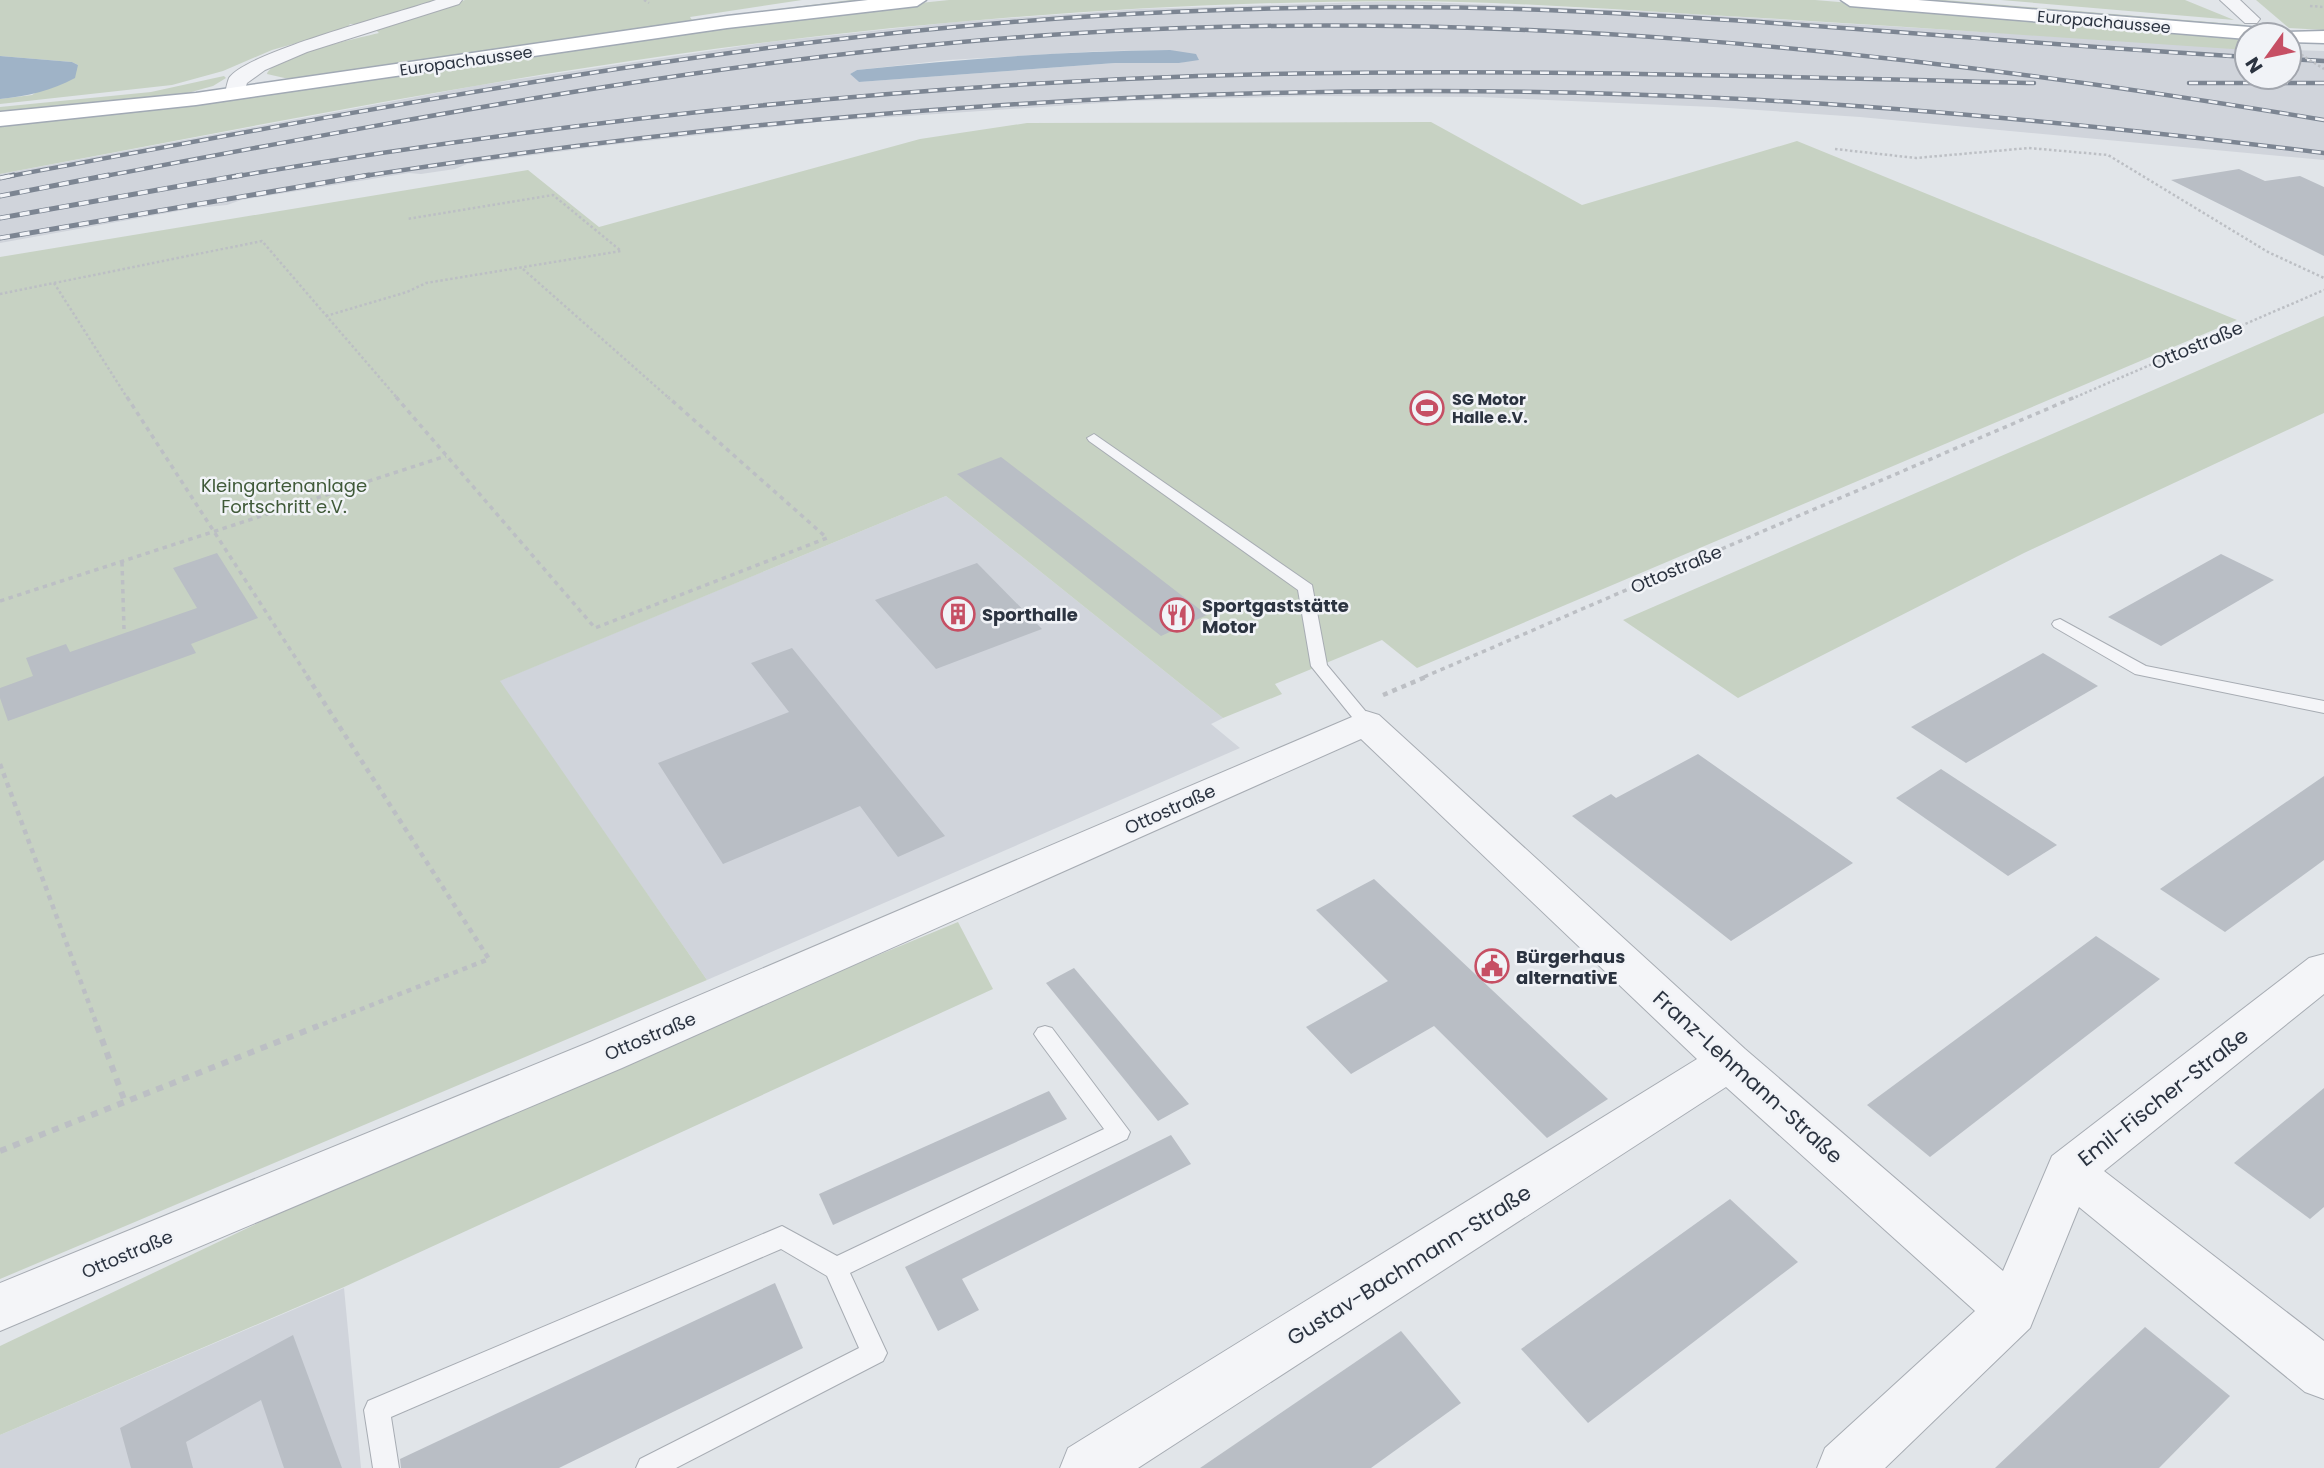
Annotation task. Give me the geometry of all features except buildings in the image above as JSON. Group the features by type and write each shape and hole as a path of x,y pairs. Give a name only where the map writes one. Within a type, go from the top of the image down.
{"main road":[{"name":"Europachaussee","path":"5,119 235,94 738,21 917,0"},
{"name":"Europachaussee","path":"1850,0 2233,32"},
{"path":"2303,42 2324,37"}],"street":[{"path":"235,94 238,80 274,58 453,0"},
{"path":"2229,0 2251,19"},
{"name":"Franz-Lehmann-Straße","path":"1366,723 1729,1062 2012,1311"},
{"name":"Ottostraße","path":"0,1307 606,1055 1366,723"},
{"name":"Emil-Fischer-Straße","path":"1844,1468 2012,1311 2069,1171 2324,970"},
{"name":"Gustav-Bachmann-Straße","path":"1088,1468 1729,1062"},
{"path":"2069,1171 2324,1374"}],"lane":[{"path":"1094,438 1306,588 1320,666 1366,723"},
{"path":"2060,624 2141,670 2324,707"},
{"path":"836,1268 1119,1132 1045,1034"},
{"path":"386,1468 377,1410 782,1237 836,1268 874,1353 649,1468"}],"path":[{"path":"644,0 649,3"},
{"path":"2310,6 2324,7"},
{"path":"2303,52 2324,69"},
{"path":"1835,149 1916,158 2029,148 2108,155 2259,247 2324,278"},
{"path":"326,316 407,292 425,283 621,251 553,195 408,219"},
{"path":"0,294 262,242 595,628 827,538 523,269"},
{"path":"0,1151 489,959 54,283"},
{"name":"Ottostraße","path":"1366,723 1379,697 2324,290"},
{"path":"0,601 446,456"},
{"path":"122,562 124,629"},
{"path":"0,764 125,1102"}],"shaded area":[{"path":"1400,1 1639,11 2233,47 2233,91 2303,91 2303,50 2324,51 2324,160 1860,117 1714,107 1479,97 1307,96 1131,101 818,122 610,145 467,164 455,169 421,174 409,173 0,243 0,174 480,85 769,42 955,22 1140,9","holes":["1169,50 1198,59 1179,63 1115,63 859,82 850,74 857,70 948,60 1103,51"]},
{"path":"946,496 1223,718 1211,724 1240,748 707,980 499,681"},
{"path":"344,1288 361,1468 0,1468 0,1435"}],"green space":[{"path":"0,0 448,0 367,24 350,24 346,29 272,50 223,71 172,85 0,104 0,99 32,95 78,65 72,62 0,56"},
{"path":"465,0 802,0 690,17 692,20 850,0 885,0 289,79 267,74 273,67 300,54 379,33 376,30"},
{"path":"949,0 1815,0 2233,35 2233,49 1830,22 1470,2 1305,2 1124,10 942,23 671,55 419,96 0,174 0,125 201,104 843,11"},
{"path":"1885,0 1945,0 2233,24 2233,29"},
{"path":"2001,0 2185,0 2234,20"},
{"path":"2256,0 2324,0 2324,30 2303,29 2303,21 2281,21"},
{"path":"224,76 226,78 213,86 184,94 0,113 0,107 151,92"},
{"name":"Kleingartenanlage Fortschritt e.V.","path":"1431,122 1582,205 1797,141 2237,320 1417,668 1382,640 1275,684 1282,694 1223,718 946,496 500,681 707,980 0,1279 0,257 528,170 599,227 920,139 1027,123"},
{"path":"2324,316 2324,413 2024,553 1738,698 1623,620"},
{"path":"958,922 993,989 344,1287 0,1435 0,1346 428,1142"}],"water":[{"path":"1170,50 1196,54 1199,60 1179,63 1115,63 859,82 850,74 857,70 974,59"},
{"path":"0,56 72,62 78,65 75,78 66,83 39,92 0,99"}],"railway":[{"path":"5,177 440,98 731,53 1024,21 1171,12 1370,7 1568,11 2233,56"},
{"path":"100,177 466,110 710,71 956,42 1236,26 1392,26 1548,31 1704,41 1860,55 2015,74 2324,120"},
{"path":"2303,60 2324,61"},
{"path":"232,177 472,140 713,110 1077,81 1303,73 1512,72 2034,83"},
{"path":"2189,83 2324,83"},
{"path":"359,177 528,152 701,131 874,115 1047,102 1221,94 1394,91 1568,93 1814,103 2033,121 2324,153"},
{"path":"0,178 14,175"},
{"path":"0,196 109,175"},
{"path":"0,218 242,175"},
{"path":"359,177 369,175"},
{"path":"0,238 359,177"}],"place":[{"name":"SG Motor Halle e.V.","path":"1427,408"},
{"name":"Sporthalle","path":"958,614"},
{"name":"Sportgaststätte Motor","path":"1177,615"},
{"name":"Bürgerhaus alternativE","path":"1492,966"}]}
